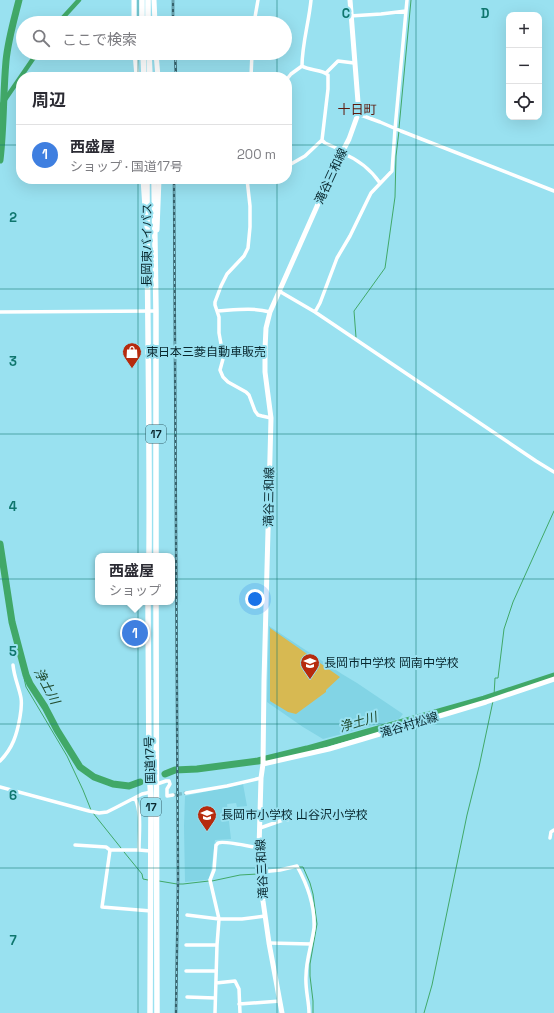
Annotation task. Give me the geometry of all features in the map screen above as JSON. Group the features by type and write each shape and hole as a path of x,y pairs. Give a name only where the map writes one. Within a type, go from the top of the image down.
{"highway":[{"path":"142,0 142,16"},
{"path":"148,0 148,16"},
{"path":"143,60 144,72"},
{"path":"149,60 150,72"},
{"name":"長岡東バイパス","path":"147,184 148,311"},
{"name":"長岡東バイパス","path":"154,184 156,311"},
{"name":"17","path":"148,311 149,553"},
{"name":"17","path":"156,311 156,553"},
{"name":"国道17号","path":"148,605 149,757 151,792 150,1013"},
{"name":"国道17号","path":"156,605 157,1013"}],"main road":[{"path":"134,0 134,16"},
{"path":"154,0 155,16"},
{"name":"滝谷三和線","path":"282,1013 263,901 260,848 271,418 264,349 266,328 270,312 354,126 358,114 350,0"},
{"path":"136,60 137,72"},
{"path":"157,60 158,72"},
{"path":"143,184 147,241"},
{"path":"155,250 158,220 159,184"},
{"name":"滝谷村松線","path":"263,764 329,749 364,739 554,679"}],"street":[{"path":"255,16 258,0"},
{"path":"302,66 303,46 311,0"},
{"path":"315,312 320,303 337,258 350,236 368,199 380,183 392,171 398,130 407,0"},
{"path":"350,16 406,11"},
{"path":"251,72 252,60"},
{"path":"326,73 338,61 354,63"},
{"path":"302,66 326,73"},
{"path":"292,73 302,66"},
{"path":"292,162 305,156 322,140 328,89 328,75 326,73"},
{"path":"358,114 554,192"},
{"path":"322,140 354,159 372,173 380,183"},
{"path":"247,184 250,206 248,248 244,256 229,271 215,302 219,316 219,333 223,355 220,370 221,374 228,382 249,395 258,415 271,418"},
{"path":"279,291 315,312 554,472"},
{"path":"217,311 245,309 270,312"},
{"path":"0,312 156,311"},
{"path":"0,761 8,751 16,736 22,704 14,675 13,665"},
{"path":"186,793 261,778"},
{"path":"157,784 169,781 170,784 167,790 167,796 173,795"},
{"path":"0,787 89,811 103,813 151,792"},
{"path":"135,798 140,818 139,850"},
{"path":"260,828 283,820 292,819"},
{"path":"550,838 551,832 554,830"},
{"path":"215,1013 219,919 210,880 214,870 216,844 220,842 260,848"},
{"path":"75,844 106,847 110,850 150,851"},
{"path":"110,850 102,907 151,911"},
{"path":"261,872 298,866 309,894 314,928 306,975 309,1013"},
{"path":"187,915 219,919 242,919 265,916"},
{"path":"269,943 311,944"},
{"path":"186,945 217,945"},
{"path":"186,971 216,972"},
{"path":"216,983 235,981 238,989 240,1013"},
{"path":"187,997 215,998"},
{"path":"239,1004 280,1001"}],"shaded area":[{"name":"長岡市中学校 岡南中学校","path":"269,626 403,714 399,719 323,739 303,727 267,702"},
{"path":"270,628 340,677 326,690 326,692 296,714 288,712 270,701"},
{"name":"長岡市小学校 山谷沢小学校","path":"243,784 247,806 237,807 236,803 227,804 231,839 215,840 209,879 185,882 185,796"}],"waterway":[{"name":"浄土川","path":"0,160 7,53 19,0"},
{"path":"64,16 79,0"},
{"path":"399,128 411,0"},
{"path":"24,72 32,60"},
{"path":"0,107 16,84"},
{"path":"356,337 354,311 385,268 395,197 396,156 399,131"},
{"path":"494,696 495,678 498,678 504,629 513,602 554,511"},
{"name":"浄土川","path":"0,544 12,622 26,675 57,730 80,767 94,777 113,784 129,786 140,782"},
{"path":"26,675 24,678 26,687 67,756 91,810"},
{"name":"浄土川","path":"165,774 175,770 197,769 258,761 307,749 484,699 554,676"},
{"path":"424,1013 432,985 467,815 493,701"},
{"path":"93,813 121,848"},
{"path":"124,852 142,874 143,879 148,880"},
{"path":"299,867 303,867 310,883 317,924 310,964 313,1013"},
{"path":"212,881 240,875 258,874"},
{"path":"159,881 177,884 209,881"}],"tunnel":[{"path":"173,795 186,793"}],"railway":[{"path":"173,0 173,16"},
{"path":"175,60 176,72"},
{"path":"174,184 178,880 176,1013"}],"place":[{"name":"東日本三菱自動車販売","path":"132,369"},
{"name":"西盛屋","path":"135,633"},
{"name":"長岡市中学校 岡南中学校","path":"310,680"},
{"name":"長岡市小学校 山谷沢小学校","path":"207,832"}],"district":[{"name":"十日町","path":"357,109"}]}
